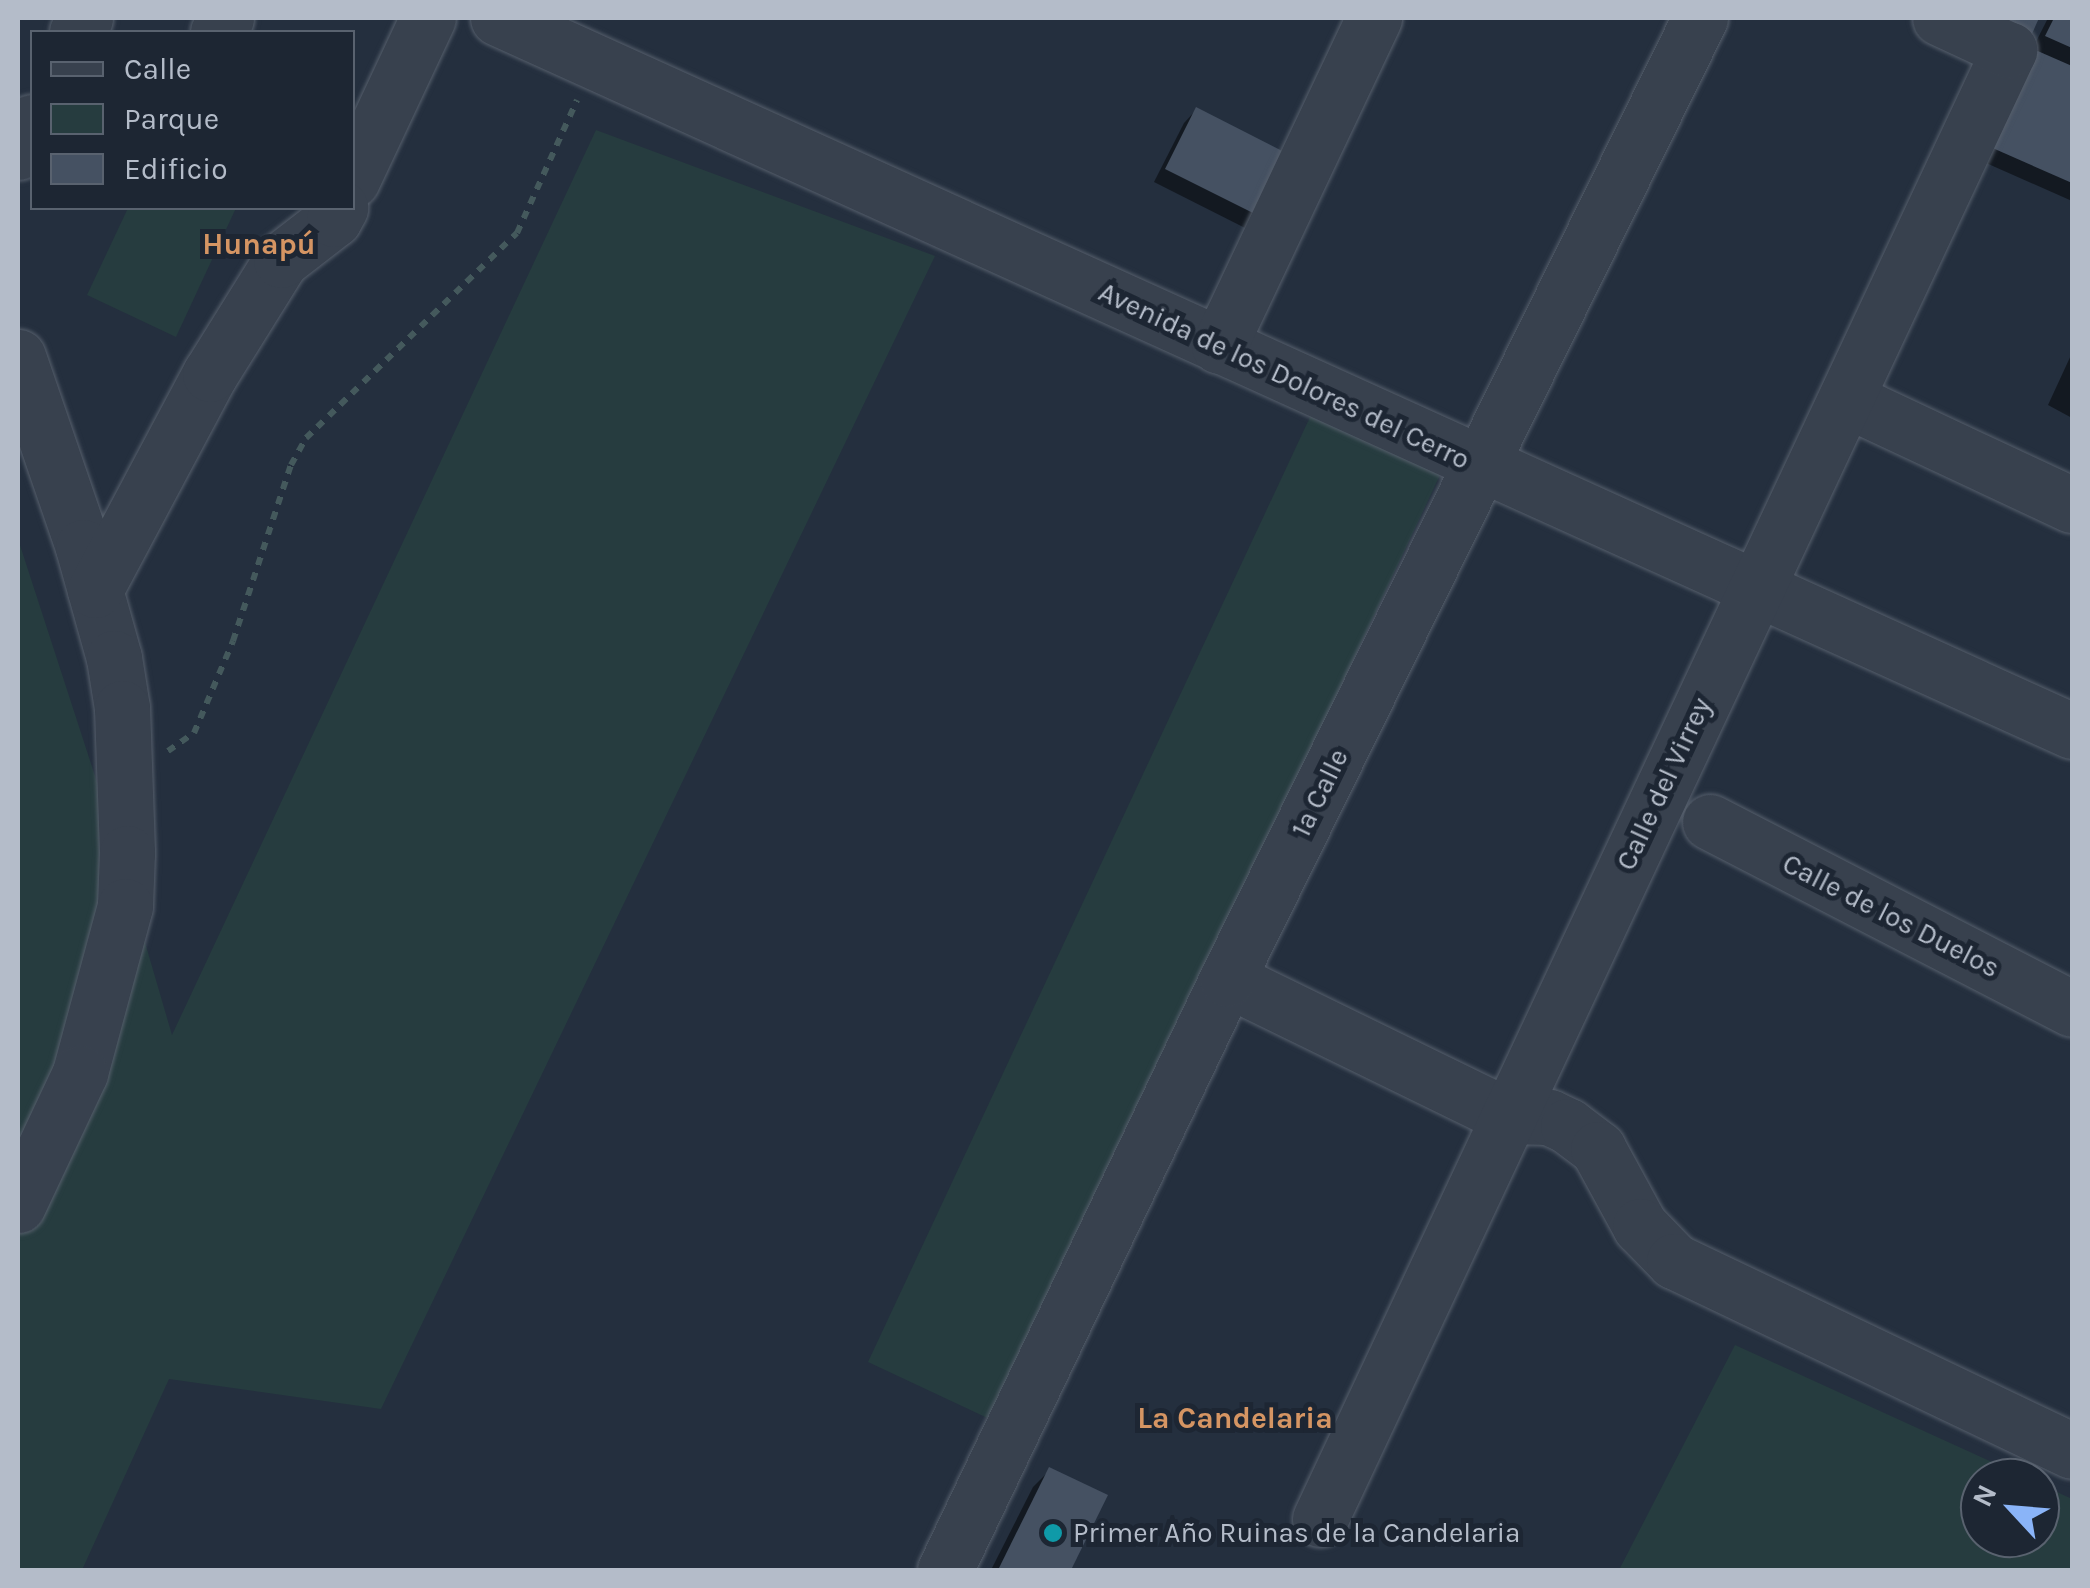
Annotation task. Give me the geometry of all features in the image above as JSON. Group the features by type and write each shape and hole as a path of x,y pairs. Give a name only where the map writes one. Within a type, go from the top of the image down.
{"street":[{"path":"355,174 428,18"},
{"name":"Avenida de los Dolores del Cerro","path":"498,18 1755,590 2069,721"},
{"path":"1219,346 1374,18"},
{"name":"1a Calle","path":"945,1570 1227,979 1700,18"},
{"name":"Calle del Virrey","path":"1320,1518 2008,50 1940,18"},
{"path":"18,152 30,126"},
{"path":"96,590 210,374 282,260 334,219 339,210"},
{"path":"18,357 96,590 117,674 126,781 125,906 104,994 80,1073 18,1205"},
{"path":"1869,410 2072,505"},
{"name":"Calle de los Duelos","path":"1710,822 2072,1010"},
{"path":"1227,979 1508,1116 1548,1118 1586,1137 1610,1164 1640,1226 1685,1267 2072,1452"}],"path":[{"path":"126,781 194,733 232,641 290,465 306,438 517,233 594,62"}],"green space":[{"path":"596,130 935,256 381,1409 169,1379 82,1570 18,1570 18,539 109,819 172,1035"},
{"path":"127,210 235,210 176,337 87,295"},
{"path":"1311,415 1440,475 996,1422 868,1362"},
{"path":"1735,1345 1983,1458 1960,1458 1960,1558 2060,1558 2060,1493 2072,1499 2072,1570 1619,1570"}],"building":[{"path":"1991,18 2039,18 2031,36"},
{"path":"2054,18 2072,18 2072,48 2045,36"},
{"path":"2031,48 2072,66 2072,183 1988,146"},
{"path":"1196,107 1300,160 1269,221 1165,169"},
{"name":"Primer Año Ruinas de la Candelaria","path":"1049,1467 1108,1495 1071,1570 998,1570"}],"place":[{"name":"Primer Año Ruinas de la Candelaria","path":"1053,1533"}],"district":[{"name":"Hunapú","path":"259,244"},
{"name":"La Candelaria","path":"1235,1418"}]}
